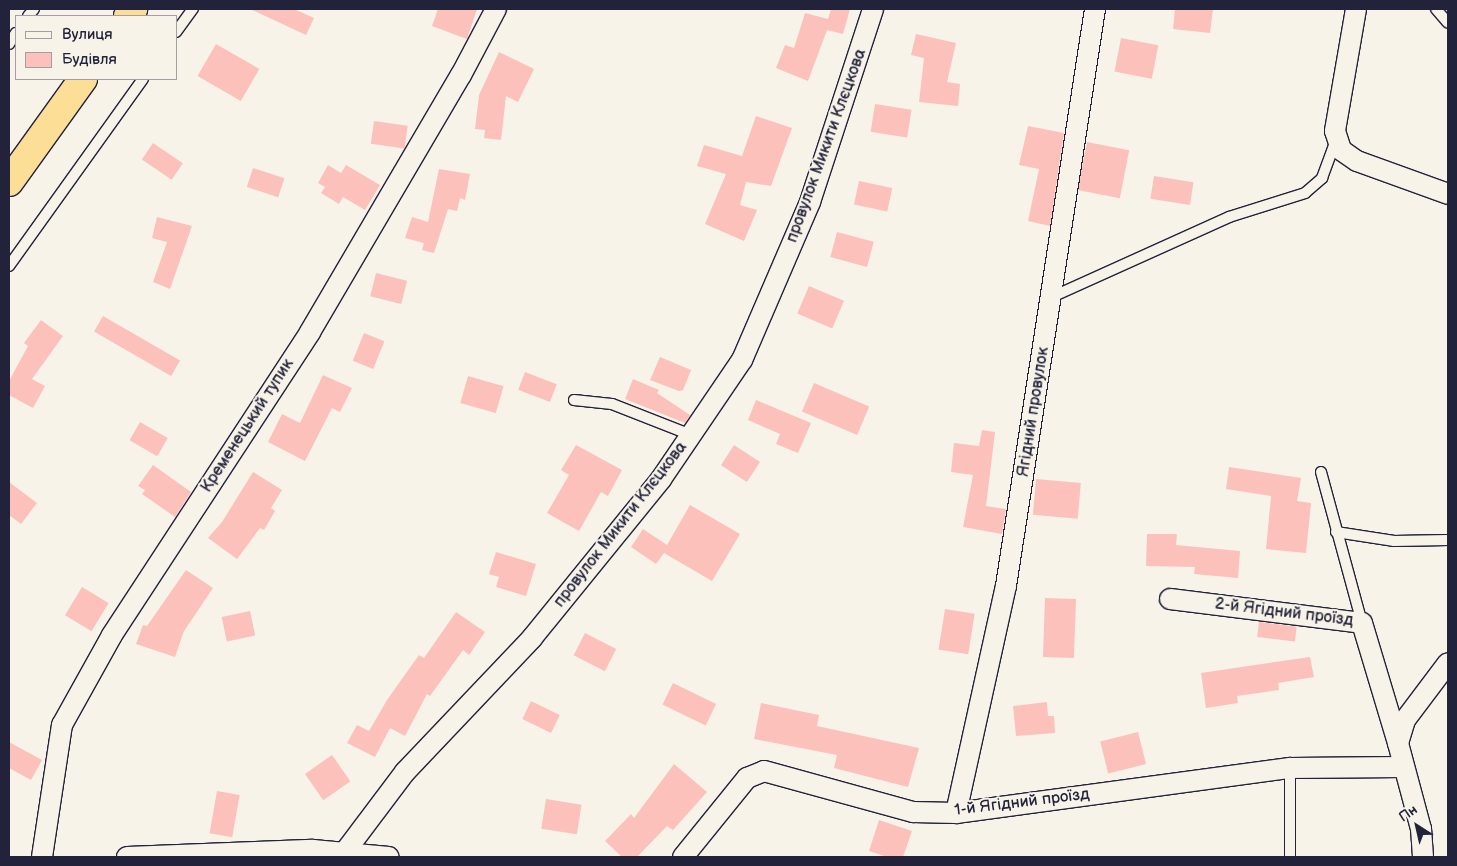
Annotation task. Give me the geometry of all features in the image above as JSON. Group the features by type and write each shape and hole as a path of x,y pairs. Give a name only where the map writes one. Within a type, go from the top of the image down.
{"highway":[{"path":"9,182 82,80"}],"street":[{"name":"Кременецький тупик","path":"42,857 62,725 112,635 310,332 461,75 496,9"},
{"name":"провулок Микити Клєцкова","path":"344,853 405,772 532,638 661,478 742,360 810,202 873,9"},
{"name":"Ягідний провулок","path":"956,813 1006,586 1052,297 1094,9"},
{"path":"1356,9 1336,139 1341,150 1357,161 1448,194"},
{"name":"2-й Ягідний проїзд","path":"1170,599 1362,623 1398,743 1420,829 1423,857"},
{"path":"1398,743 1405,720 1448,663"},
{"name":"1-й Ягідний проїзд","path":"682,857 746,778 764,771 913,812 956,813 1290,768 1404,767"},
{"path":"127,857 313,850 389,857"}],"lane":[{"path":"178,29 193,9"},
{"path":"1436,9 1448,23"},
{"path":"9,266 142,80"},
{"path":"1052,297 1229,217 1305,193 1322,178 1336,139"},
{"path":"574,400 612,404 691,435"},
{"path":"1321,472 1362,623"},
{"path":"1336,532 1394,541 1448,540"},
{"path":"1290,768 1290,857"}],"building":[{"path":"250,9 294,9 314,18 306,35"},
{"path":"438,9 477,9 467,39 432,26"},
{"path":"831,9 850,9 843,34 827,30 808,81 776,68 785,45 794,48 805,13 828,19"},
{"path":"1175,9 1213,9 1210,33 1173,29"},
{"path":"916,34 956,43 947,82 960,84 958,106 919,102 924,58 911,55"},
{"path":"1121,38 1158,45 1152,79 1115,71"},
{"path":"216,44 259,69 241,101 198,76"},
{"path":"499,52 534,69 518,102 506,96 501,140 484,138 485,130 475,129 479,95"},
{"path":"875,104 912,110 907,137 871,132"},
{"path":"756,116 792,128 771,186 746,182 740,205 757,210 744,241 705,224 726,174 697,166 704,145 742,156"},
{"path":"374,121 408,126 404,149 371,144"},
{"path":"1028,126 1064,133 1050,226 1028,221 1039,169 1019,165"},
{"path":"1087,142 1129,150 1120,198 1078,190"},
{"path":"153,143 183,163 172,180 142,160"},
{"path":"328,165 341,173 346,165 380,185 365,210 343,197 339,204 321,193 325,187 318,183"},
{"path":"253,168 284,178 278,197 247,187"},
{"path":"439,169 470,174 465,200 460,198 457,211 448,209 434,253 422,250 424,243 405,238 412,217 428,222"},
{"path":"1154,176 1194,182 1190,205 1150,199"},
{"path":"859,181 892,188 887,212 854,204"},
{"path":"157,217 192,226 170,289 153,282 167,242 152,238"},
{"path":"837,232 874,242 867,267 830,257"},
{"path":"376,273 407,281 401,304 370,296"},
{"path":"809,286 844,301 832,328 797,314"},
{"path":"103,316 180,360 171,376 94,332"},
{"path":"41,320 63,336 32,379 45,386 33,408 9,395 9,381 28,346 24,343"},
{"path":"364,333 384,341 373,369 353,361"},
{"path":"660,357 691,370 683,390 679,391 650,380"},
{"path":"525,372 557,384 550,402 518,390"},
{"path":"323,375 352,388 340,412 332,408 305,461 268,442 282,414 300,423"},
{"path":"468,376 504,386 496,413 460,403"},
{"path":"633,379 659,390 657,393 690,415 685,423 625,399"},
{"path":"814,383 869,406 857,435 802,412"},
{"path":"756,400 811,423 798,453 776,444 780,434 748,420"},
{"path":"140,422 168,438 157,456 130,440"},
{"path":"982,430 995,432 986,506 1006,509 1002,534 963,527 973,475 951,472 954,443 979,446"},
{"path":"576,445 622,470 608,496 601,492 579,531 547,513 569,475 561,470"},
{"path":"734,445 760,462 747,482 721,465"},
{"path":"153,465 191,492 175,517 142,494 145,490 138,486"},
{"path":"1229,467 1301,478 1297,501 1311,503 1306,553 1266,549 1271,496 1226,489"},
{"path":"253,472 282,490 271,508 275,511 264,530 260,528 237,559 208,538 222,522"},
{"path":"1036,479 1081,483 1078,519 1033,515"},
{"path":"9,482 37,503 21,524 9,515"},
{"path":"690,505 740,534 712,581 664,553 656,564 631,547 643,529 667,545"},
{"path":"1147,534 1177,534 1176,545 1240,551 1238,578 1194,574 1195,567 1146,566"},
{"path":"496,552 536,564 526,596 496,587 499,577 489,574"},
{"path":"186,570 213,588 184,631 175,657 136,644 143,625 147,626"},
{"path":"82,587 109,603 92,631 65,615"},
{"path":"1045,598 1076,599 1074,658 1043,657"},
{"path":"945,609 975,614 968,654 939,649"},
{"path":"250,611 255,635 227,641 222,617"},
{"path":"456,612 485,632 469,655 463,650 430,696 427,694 405,736 390,728 375,757 347,743 357,725 369,731 387,700 419,655 424,658"},
{"path":"1259,622 1297,627 1295,642 1257,637"},
{"path":"585,633 616,649 605,671 574,655"},
{"path":"1310,657 1314,677 1278,683 1279,690 1237,696 1238,703 1206,708 1201,673"},
{"path":"673,683 716,704 706,726 662,705"},
{"path":"531,701 560,715 551,733 522,719"},
{"path":"1047,702 1048,716 1054,716 1055,733 1016,736 1013,706"},
{"path":"761,703 819,715 817,726 919,748 908,787 834,768 837,755 754,739"},
{"path":"1138,732 1146,764 1108,773 1100,741"},
{"path":"9,742 42,760 31,780 9,768"},
{"path":"332,755 350,781 323,800 305,774"},
{"path":"674,764 707,792 673,830 667,826 637,857 622,857 605,841 631,814 634,818"},
{"path":"217,791 240,795 232,837 210,833"},
{"path":"546,799 582,805 577,834 541,829"},
{"path":"879,820 912,831 903,857 887,857 869,851"}]}
